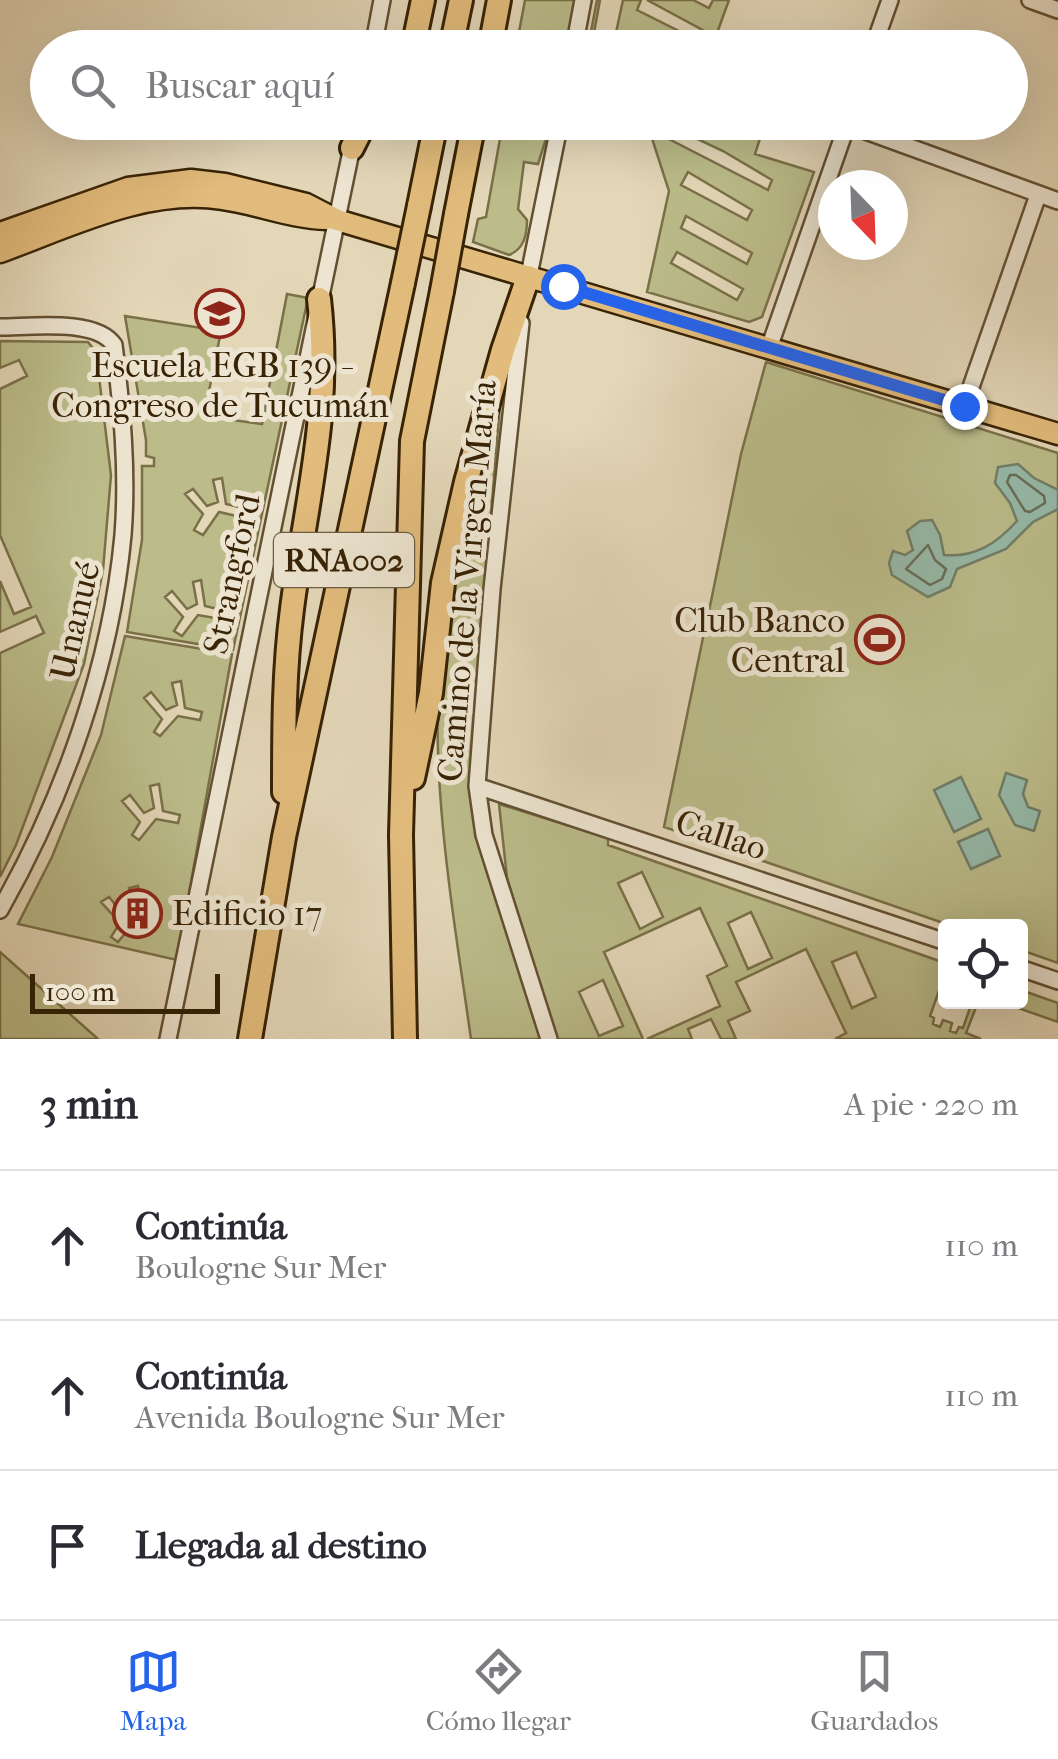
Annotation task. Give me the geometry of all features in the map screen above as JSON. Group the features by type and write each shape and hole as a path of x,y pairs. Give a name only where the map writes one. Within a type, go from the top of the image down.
{"highway":[{"path":"417,30 423,0"},
{"path":"454,30 460,0"},
{"path":"493,30 499,0"},
{"path":"352,148 356,140"},
{"name":"RNA002","path":"250,1039 284,837 432,140"},
{"name":"RNA002","path":"405,1039 401,835 412,441 470,140"},
{"path":"401,835 430,694 443,583 458,516 502,350 528,276"},
{"path":"284,837 284,678 323,411 320,298"}],"main road":[{"path":"0,233 117,191 162,181 225,184 306,204 337,220 1058,434"},
{"path":"0,252 87,220 163,199 221,199 302,218 337,220"}],"street":[{"path":"376,30 382,0"},
{"path":"577,30 583,0"},
{"path":"879,30 890,0"},
{"path":"1030,0 1058,10"},
{"name":"Strangford","path":"168,1039 354,140"},
{"name":"Camino de la Virgen María","path":"549,1039 484,834 476,786 492,588 528,276 556,140"},
{"path":"769,348 839,140"},
{"path":"891,140 1058,201"},
{"path":"964,406 1038,194"},
{"name":"Unanué","path":"0,331 18,327 88,328 102,333 114,345 125,443 123,533 116,590 102,648 64,776 38,840 0,910"},
{"name":"Callao","path":"476,786 938,939"},
{"path":"1028,971 1058,980"}],"green space":[{"path":"525,0 576,0 570,30 519,30"},
{"path":"597,0 600,0 594,30 591,30"},
{"path":"623,0 641,0 637,10 677,30 617,30"},
{"path":"647,0 693,0 709,8 713,0 729,0 718,30 703,30"},
{"path":"500,140 546,140 538,164 524,162 518,209 527,220 526,231 524,241 514,252 509,255 473,242 478,219 486,217"},
{"path":"652,140 671,140 768,190 772,180 700,140 760,140 755,154 814,172 762,317 749,322 647,292 669,191","holes":["688,172 752,210 747,220 681,185","686,216 752,253 747,264 681,228","677,252 743,289 737,300 671,263"]},
{"path":"287,294 308,298 233,650 127,632 142,540 142,466 154,466 154,458 146,456 125,316 221,331 204,416 262,424","holes":["222,478 226,504 243,508 241,517 219,512 203,535 194,530 203,514 185,494 193,489 207,506 218,502 213,480","201,580 205,606 222,610 221,619 198,615 182,636 174,631 183,617 165,597 172,591 187,609 197,604 193,582"]},
{"path":"0,341 88,342 96,352 111,475 103,570 84,664 16,845 0,877 0,653 44,633 36,616 0,632 0,581 14,614 31,607 0,535 0,389 27,376 19,360 0,368"},
{"name":"Club Banco Central","path":"766,362 1058,453 1058,963 1028,952 1028,919 938,921 664,827 704,618 708,616 741,454"},
{"path":"502,380 469,785 478,837 541,1039 471,1039 447,870 438,756 441,643 449,586"},
{"path":"125,636 232,654 177,960 18,924 52,857 101,735","holes":["181,681 185,708 202,712 200,720 178,716 160,736 154,732 162,719 144,698 151,692 166,710 177,705 172,683","159,784 163,811 180,815 178,823 156,819 139,840 132,835 140,822 122,801 130,795 144,813 154,808 150,786","138,886 142,912 159,916 157,925 135,921 118,942 111,937 120,923 101,902 109,897 123,914 134,910 129,888"]},
{"path":"499,804 608,838 608,845 938,961 938,994 930,1016 934,1018 933,1024 940,1027 943,1020 952,1023 950,1031 956,1033 959,1027 963,1028 970,1009 975,1009 966,1033 981,1039 835,1039 846,1033 806,949 736,982 750,1011 728,1021 736,1039 721,1039 711,1019 688,1029 692,1039 647,1039 720,1006 707,976 727,966 700,908 604,952 643,1039 557,1039 507,878","holes":["642,872 663,917 640,929 618,883","751,912 772,958 748,969 728,923","856,952 876,997 852,1008 832,962","603,980 623,1026 599,1036 579,992"]},
{"path":"0,952 98,1039 0,1039"},
{"path":"1028,992 1058,1003 1058,1022 1021,1009 1028,1009"}],"water":[{"path":"1018,464 1034,478 1058,490 1058,509 1033,522 1006,549 957,569 950,587 928,597 892,575 889,563 893,551 905,555 913,550 907,531 920,521 932,520 944,555 966,554 1002,536 1017,521 995,483 998,467"},
{"path":"1006,773 1027,780 1023,794 1028,807 1040,811 1034,831 1015,825 999,795"},
{"path":"961,777 981,819 954,832 934,790"},
{"path":"988,829 1000,856 971,869 958,842"}],"place":[{"name":"Escuela EGB 139 - Congreso de Tucumán","path":"220,313"},
{"name":"Club Banco Central","path":"880,640"},
{"name":"Edificio 17","path":"137,913"}],"route":[{"path":"563,286 964,406"}]}
